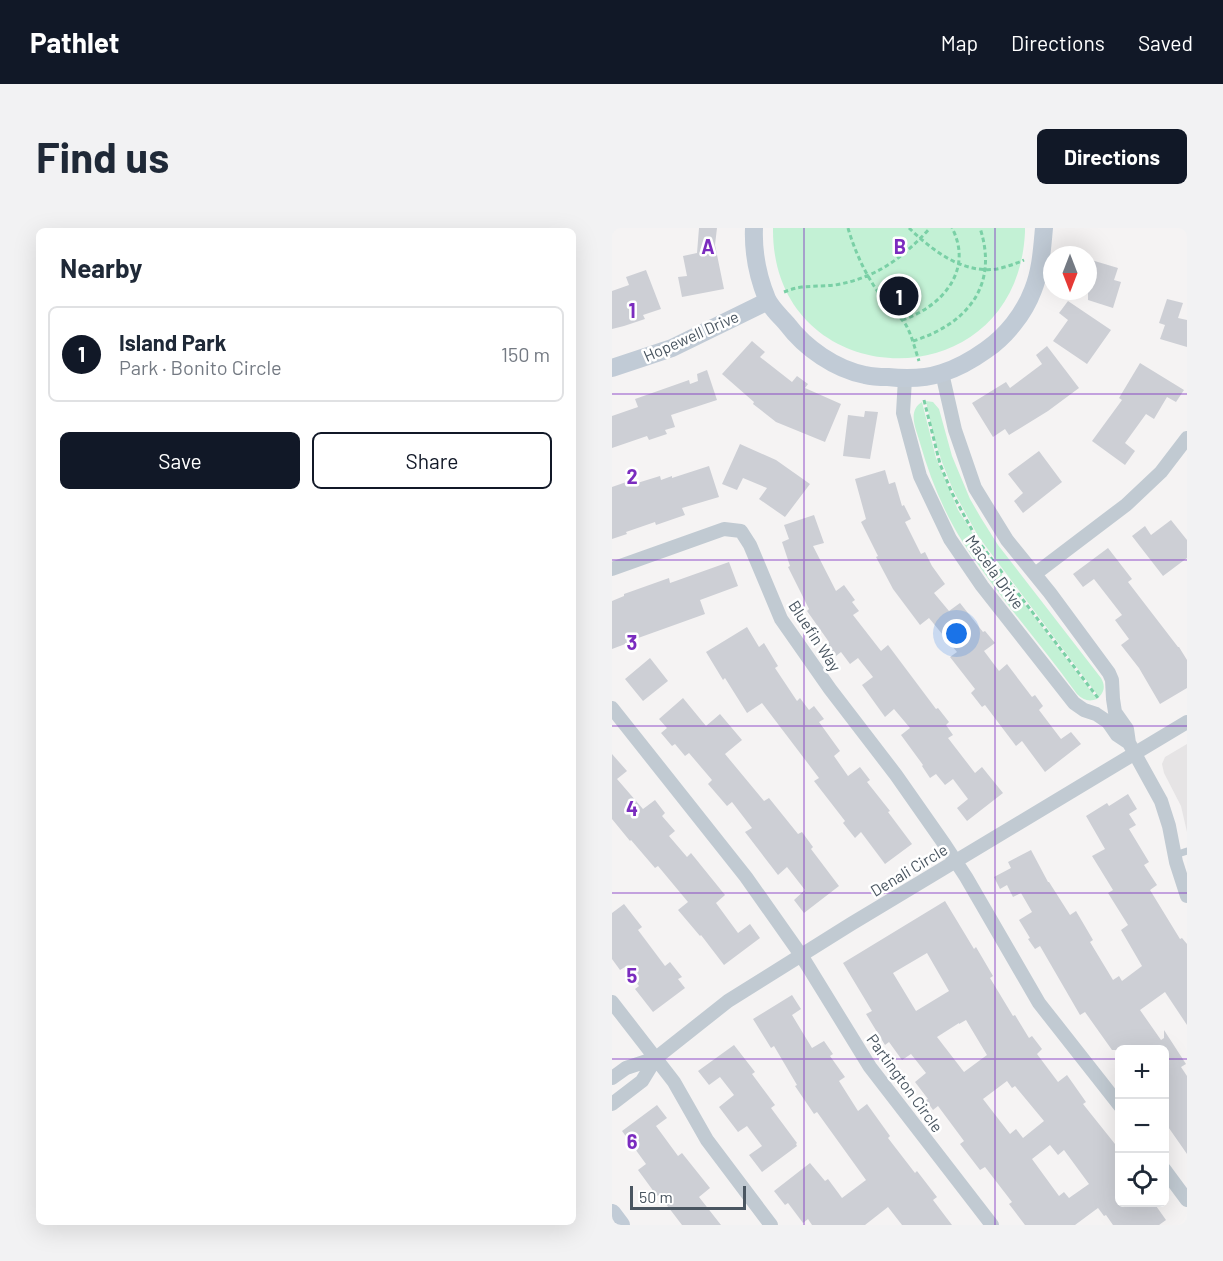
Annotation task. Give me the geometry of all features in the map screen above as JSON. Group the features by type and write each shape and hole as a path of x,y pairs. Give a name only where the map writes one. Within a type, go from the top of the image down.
{"street":[{"path":"754,228 759,274 776,297 794,333 819,355 843,367 865,375 905,379 924,378 942,373 971,361 997,342 1017,319 1033,291 1041,261 1044,228"},
{"name":"Hopewell Drive","path":"612,368 672,348 776,297"},
{"name":"Macela Drive","path":"942,373 955,430 975,488 1007,540 1109,673 1116,712 1127,729 1132,748"},
{"name":"Macela Drive","path":"905,379 903,413 920,476 950,539 982,586 1074,703 1108,723 1117,735 1132,748"},
{"path":"1035,574 1126,505 1161,472 1187,438"},
{"name":"Bluefin Way","path":"612,569 724,529 741,531 750,544 781,620 896,775 956,862"},
{"name":"Partington Circle","path":"612,708 746,878 801,955 870,1067 992,1225"},
{"name":"Denali Circle","path":"612,1078 626,1068 656,1058 728,1001 956,862 1132,748 1187,722"},
{"path":"1132,748 1161,801 1181,853 1187,896"},
{"path":"956,862 1039,1003 1115,1101"},
{"path":"612,1002 674,1082 707,1140 771,1225"},
{"name":"Denali Circle","path":"612,1104 642,1081 656,1058"},
{"path":"1169,1175 1187,1200"},
{"path":"612,1213 621,1225"}],"path":[{"path":"848,228 868,275 881,296 902,320 913,341 919,361"},
{"path":"909,228 937,253 959,264 995,269 1026,260"},
{"path":"776,297 803,287 827,286 868,275 896,261 930,228"},
{"path":"902,320 939,300 952,282 959,264 958,242 952,228"},
{"path":"913,341 937,333 958,319 969,308 986,269 986,248 980,228"},
{"path":"924,400 940,464 952,493 978,541 1101,699 1092,703"}],"shaded area":[{"path":"1187,744 1187,832 1181,806 1164,773 1162,764 1165,757"}],"green space":[{"path":"773,228 1025,228 1025,232 1012,288 982,328 941,351 895,358 850,349 810,324 783,284"},
{"path":"926,401 933,402 939,409 952,456 970,499 981,518 998,545 1101,678 1104,688 1099,697 978,536 953,490 942,462"},
{"path":"922,402 936,458 958,510 984,551 1097,699 1086,700 1077,694 991,582 957,532 933,482 915,426 915,410"}],"building":[{"path":"699,228 717,228 715,245 724,289 682,297 678,277 687,276 683,256 697,253"},
{"path":"1097,262 1118,268 1114,280 1121,282 1113,308 1088,300 1097,300"},
{"path":"646,270 661,309 643,315 645,319 612,329 612,291 629,285 626,277"},
{"path":"1167,299 1183,303 1178,318 1187,320 1187,347 1160,339 1165,325 1159,323"},
{"path":"1068,301 1111,330 1087,364 1053,341 1068,320 1059,313"},
{"path":"752,341 765,352 760,357 792,382 797,376 808,384 805,388 841,404 825,442 776,422 753,404 754,402 722,374"},
{"path":"1047,346 1079,388 1048,411 1009,435 1005,429 993,437 972,403 1006,382 1010,388 1042,364 1036,355"},
{"path":"1140,363 1184,390 1176,402 1167,397 1154,419 1146,414 1125,443 1135,451 1125,465 1092,441 1122,400 1119,398"},
{"path":"707,370 717,400 671,415 675,427 665,430 667,434 649,440 647,436 612,448 612,416 638,407 635,399 689,380 690,384 698,381 697,374"},
{"path":"865,411 878,412 870,459 843,456 848,415 864,417"},
{"path":"740,444 776,460 810,484 785,517 759,499 767,488 743,478 737,490 722,484"},
{"path":"1039,451 1062,482 1023,513 1014,501 1023,493 1008,474"},
{"path":"709,466 719,497 682,508 685,515 656,525 655,522 612,539 612,487 632,480 634,484 660,476 661,480 672,476 672,478"},
{"path":"885,470 889,484 895,482 902,506 904,505 911,519 905,522 921,554 925,552 945,584 934,593 949,611 960,603 995,643 984,651 999,671 1007,664 1032,697 1035,695 1043,706 1039,710 1061,739 1071,732 1081,744 1045,772 1022,741 1016,746 985,705 982,707 971,693 975,689 950,657 957,652 929,618 920,625 893,589 876,557 878,556 861,522 866,519 855,479"},
{"path":"814,515 824,543 813,546 836,591 844,585 855,600 852,602 859,611 853,615 881,651 888,645 936,709 938,708 949,722 946,725 953,735 948,738 975,773 982,767 1003,793 967,821 957,808 968,799 953,779 945,785 936,774 930,778 901,735 910,728 894,709 885,717 862,685 873,677 858,658 850,664 841,652 836,656 807,611 809,609 788,567 790,566 782,542 789,539 784,525"},
{"path":"1171,520 1187,540 1187,558 1163,576 1132,536 1145,526 1151,535"},
{"path":"1108,548 1132,579 1128,582 1187,660 1187,688 1160,704 1139,668 1121,645 1129,639 1115,620 1122,615 1094,579 1083,587 1073,574"},
{"path":"729,562 738,586 700,600 705,614 612,649 612,601 624,594 669,578 670,583"},
{"path":"747,627 759,647 764,643 778,666 775,668 797,701 800,698 809,710 814,706 824,719 819,722 840,751 834,756 848,776 860,767 870,780 867,782 912,844 885,864 861,832 855,838 843,823 845,821 814,781 819,778 762,703 747,713 706,652"},
{"path":"650,658 668,681 643,701 625,679"},
{"path":"683,698 706,726 720,714 742,740 725,754 764,801 769,798 798,834 802,832 813,847 811,849 839,886 804,913 794,900 805,890 787,867 778,875 745,832 752,828 732,802 727,806 708,784 712,780 689,753 685,756 661,733 667,728 659,719"},
{"path":"612,754 627,771 617,779 643,809 655,800 665,813 662,816 675,831 669,836 687,857 691,853 725,895 716,903 738,933 750,924 760,938 724,965 678,910 688,902 658,866 655,868 612,819"},
{"path":"1128,794 1137,809 1129,814 1136,825 1129,829 1149,862 1144,865 1157,885 1150,890 1180,939 1182,938 1187,944 1187,1025 1165,992 1140,1010 1161,1040 1164,1038 1164,1030 1186,1064 1181,1067 1187,1076 1187,1154 1169,1128 1169,1045 1115,1045 1115,1050 1112,1050 1085,1012 1080,1015 1040,946 1035,949 1028,939 1030,938 1019,920 1032,912 1021,893 1013,897 1007,885 1000,889 994,877 1011,868 1008,862 1031,850 1048,882 1070,915 1076,911 1093,940 1090,942 1113,980 1119,976 1122,981 1142,966 1121,930 1128,925 1108,893 1113,890 1092,856 1105,849 1086,816 1107,803 1109,806"},
{"path":"945,901 974,949 976,947 993,976 990,978 1013,1016 1015,1015 1029,1038 1032,1036 1042,1049 1037,1054 1058,1082 1067,1075 1086,1102 1083,1104 1115,1144 1115,1207 1157,1207 1166,1220 1159,1225 1113,1225 1098,1208 1075,1225 1025,1225 1009,1204 1012,1202 985,1167 980,1170 960,1144 964,1141 938,1106 933,1110 926,1100 928,1099 915,1082 926,1073 911,1054 902,1060 889,1042 885,1045 866,1014 872,1011 843,963","holes":["927,953 949,991 916,1011 893,973","966,1020 987,1055 964,1072 937,1037","1007,1081 1012,1088 1015,1086 1044,1121 1023,1138 1016,1129 1010,1134 983,1099","1050,1145 1058,1155 1064,1150 1089,1184 1069,1198 1064,1192 1059,1196 1032,1159"]},
{"path":"624,904 642,927 638,930 665,966 670,962 682,977 678,979 685,988 653,1012 635,989 639,986 625,967 620,970 612,959 612,913"},
{"path":"792,995 801,1009 792,1015 812,1048 824,1041 833,1054 830,1056 845,1077 839,1081 858,1111 867,1104 890,1136 888,1138 937,1197 933,1200 952,1225 902,1225 888,1207 865,1225 812,1225 808,1219 803,1223 788,1203 785,1205 774,1191 810,1163 825,1181 828,1179 842,1198 866,1180 817,1112 814,1114 795,1086 797,1085 774,1046 771,1048 753,1019"},
{"path":"734,1045 755,1072 752,1074 775,1105 771,1108 797,1143 797,1146 762,1172 749,1155 762,1146 747,1126 738,1132 719,1107 734,1095 720,1077 709,1085 698,1071"},
{"path":"657,1105 667,1118 656,1126 678,1156 682,1153 710,1188 699,1197 721,1225 682,1225 638,1170 646,1164 622,1131"}],"place":[{"name":"Island Park","path":"899,296"}]}
